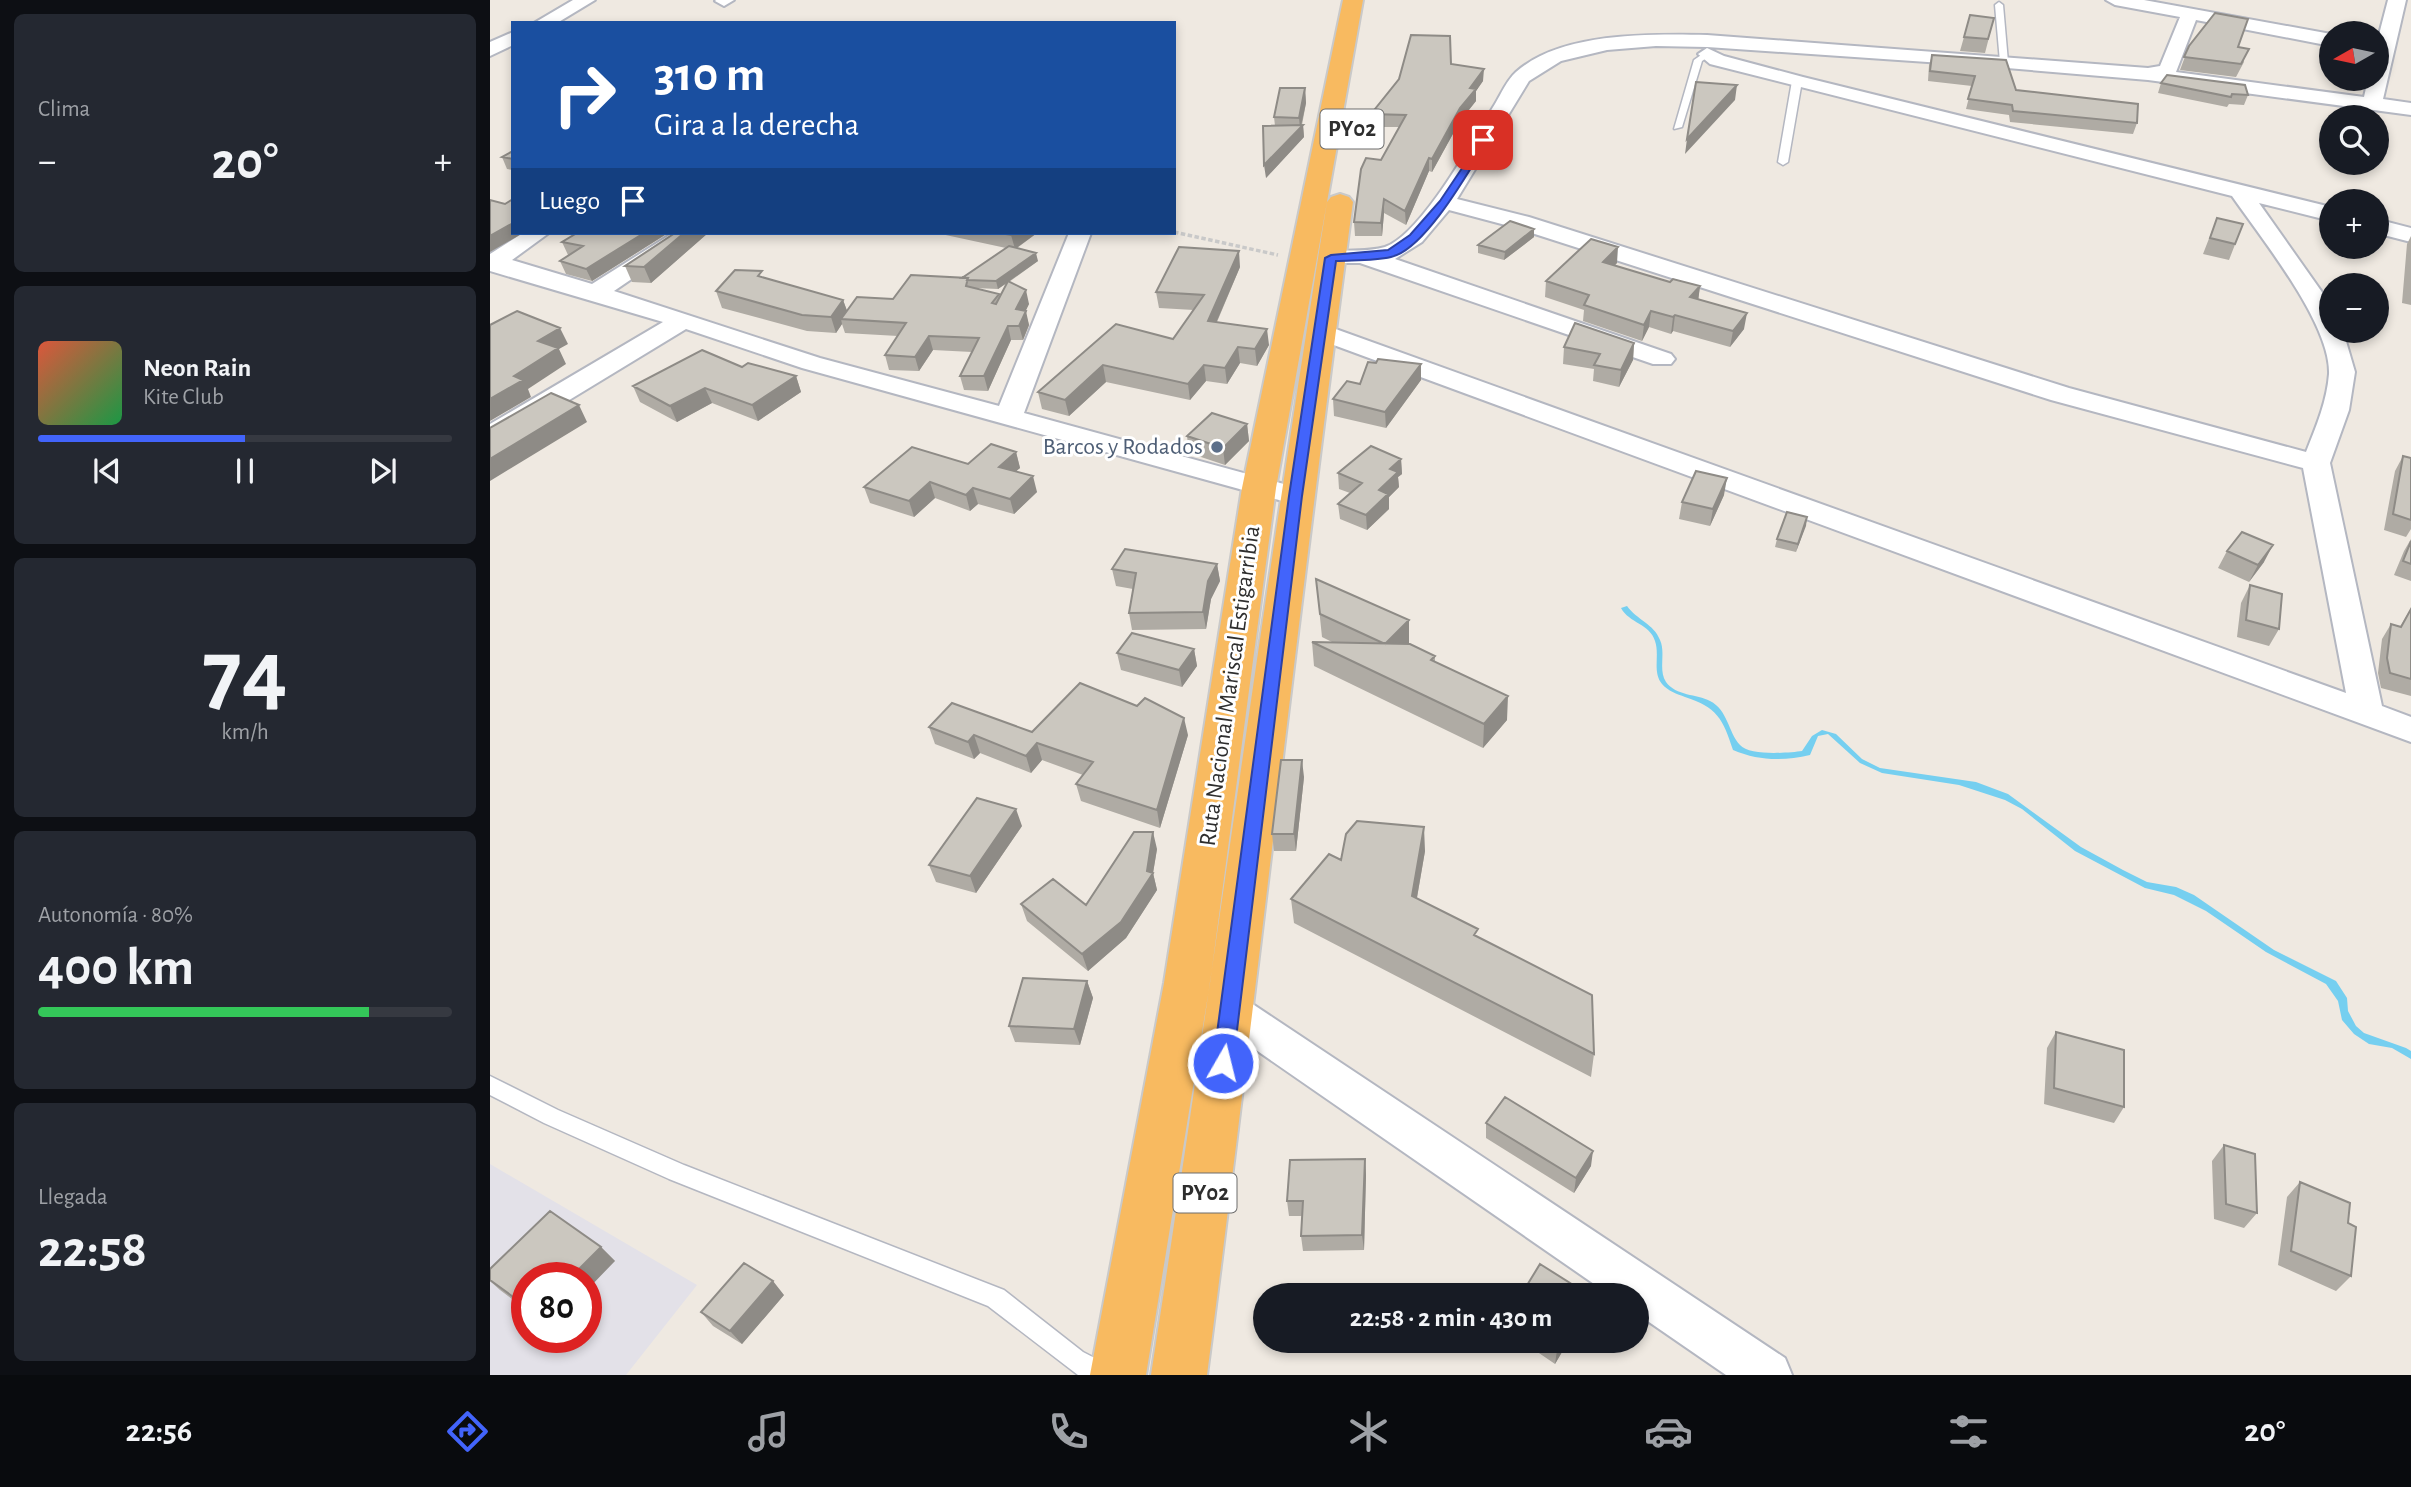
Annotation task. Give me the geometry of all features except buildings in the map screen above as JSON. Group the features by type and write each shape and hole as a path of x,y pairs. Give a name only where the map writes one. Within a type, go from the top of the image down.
{"highway":[{"name":"Ruta Nacional Mariscal Estigarribia","path":"1118,1375 1187,983 1259,488 1331,258 1353,0"},
{"name":"PY02","path":"1355,114 1374,0"},
{"name":"Ruta Nacional Mariscal Estigarribia","path":"1179,1375 1231,1011 1296,496 1344,180"}],"street":[{"path":"547,21 586,0"},
{"path":"2115,0 2190,14 2257,21 2319,37"},
{"path":"2389,25 2397,0"},
{"path":"2148,74 2168,70 2190,14"},
{"path":"490,50 511,39"},
{"path":"1331,258 1391,253 1414,237 1444,202 1522,77 1540,64 1563,54 1607,44 1656,40 1707,48 2004,62 2148,74 2411,109"},
{"path":"1707,48 1797,81 2319,211"},
{"path":"2372,103 2374,91"},
{"path":"2241,193 2326,316 2342,372 2336,410 2316,463 2367,715"},
{"path":"1444,202 1521,222 2060,394 2316,463"},
{"path":"2389,229 2411,235"},
{"path":"491,262 535,235"},
{"path":"595,293 685,235"},
{"path":"1008,418 1079,235"},
{"path":"1331,258 1662,359"},
{"path":"491,262 684,320 811,363 1296,496"},
{"path":"490,436 684,320"},
{"path":"1321,332 2411,730"},
{"path":"1231,1011 1768,1375"}],"lane":[{"path":"1999,5 2004,62"},
{"path":"1677,127 1698,60 1707,48"},
{"path":"1783,162 1797,81"},
{"path":"490,1085 596,1138 695,1181 996,1298 1020,1313 1057,1348 1086,1369 1104,1375"}],"path":[{"path":"1176,232 1331,258"}],"shaded area":[{"path":"490,1164 697,1285 626,1375 490,1375"}],"water":[{"path":"1627,606 1657,635 1662,645 1664,677 1670,687 1716,705 1736,740 1745,748 1769,753 1802,751 1812,736 1822,730 1836,734 1862,759 1880,768 1976,782 2008,794 2081,847 2147,882 2176,887 2194,895 2274,950 2336,981 2347,998 2348,1011 2356,1026 2364,1033 2411,1051 2411,1059 2392,1048 2369,1044 2354,1034 2342,1020 2338,1001 2326,984 2266,952 2206,911 2174,895 2145,888 2075,851 2022,809 2005,800 1959,785 1882,773 1860,763 1828,734 1818,736 1810,755 1800,757 1762,758 1733,750 1722,722 1712,710 1667,689 1662,684 1657,674 1655,641 1649,631 1621,608"}],"place":[{"name":"Barcos y Rodados","path":"1217,447"}],"route":[{"path":"1223,1063 1296,496 1331,258 1391,253 1414,237 1444,202 1483,140"}]}
